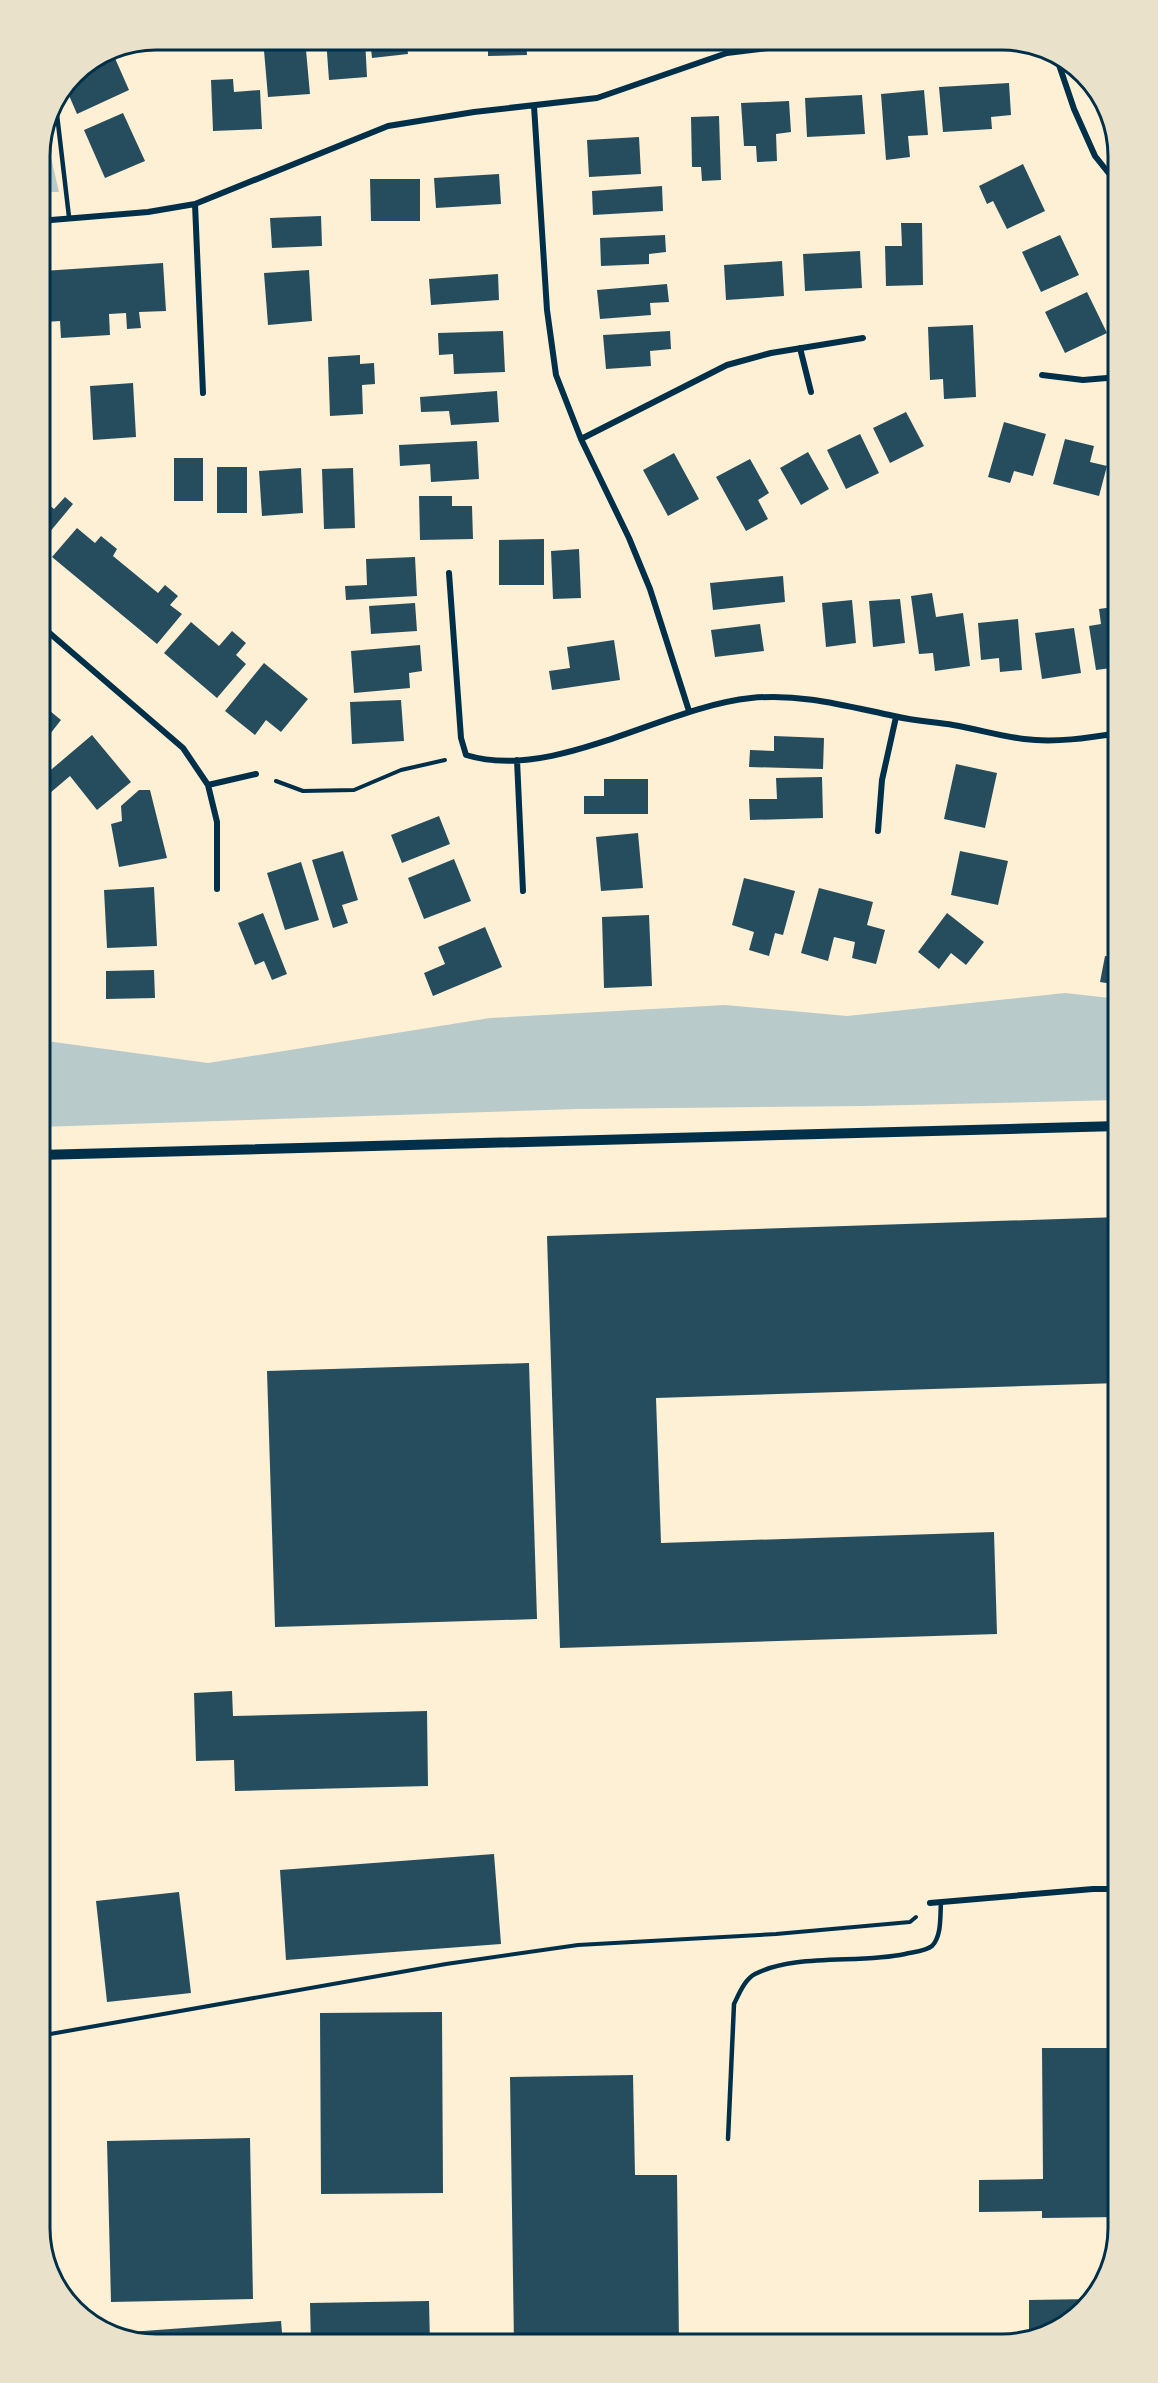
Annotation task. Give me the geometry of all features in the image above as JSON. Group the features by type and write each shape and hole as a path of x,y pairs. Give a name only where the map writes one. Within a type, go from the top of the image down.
{"street":[{"path":"50,220 148,212 195,204 388,126 474,112 597,98 727,54 756,50"},
{"path":"1059,66 1074,109 1095,156 1108,172"},
{"path":"534,106 547,310 556,375 581,439 629,538 650,589 689,711"},
{"path":"195,204 203,393"},
{"path":"581,439 727,365 800,348 863,338"},
{"path":"800,348 811,392"},
{"path":"1042,375 1083,380 1108,378"},
{"path":"449,573 461,738 466,755 485,760 517,760 556,754 614,738 689,711 751,698 795,697 836,702 896,717 1026,739 1078,739 1108,735"},
{"path":"50,633 183,748 208,785 217,822 217,889"},
{"path":"878,831 882,780 896,717"},
{"path":"517,760 523,891"},
{"path":"208,785 256,774"},
{"path":"50,1155 1108,1126"},
{"path":"930,1903 1108,1889"}],"lane":[{"path":"57,117 69,217"},
{"path":"728,2139 734,2004 741,1989 754,1974 792,1964 897,1956 921,1950 931,1946 939,1933 941,1902"}],"path":[{"path":"256,774 303,791 354,790 401,770 466,755"},
{"path":"50,2034 434,1966 578,1945 776,1934 910,1922 930,1903"}],"shaded area":[{"path":"50,153 59,192 50,192"},
{"path":"1065,993 1108,998 1108,1100 577,1109 50,1127 50,1041 208,1063 490,1018 725,1005 847,1016"}],"building":[{"path":"264,50 306,50 310,94 268,97"},
{"path":"327,50 366,50 367,77 329,80"},
{"path":"371,50 407,50 408,54 372,58"},
{"path":"488,50 527,50 527,55 488,56"},
{"path":"115,58 129,90 77,114 69,95 71,91 97,67"},
{"path":"233,79 234,92 260,90 262,129 213,131 211,80"},
{"path":"1009,83 1011,115 991,117 992,129 943,132 939,87"},
{"path":"924,90 928,135 908,136 910,157 886,160 881,94"},
{"path":"862,95 865,134 807,137 805,98"},
{"path":"789,101 791,132 776,134 777,161 757,162 756,146 744,146 741,103"},
{"path":"123,113 145,161 105,178 84,130"},
{"path":"719,116 721,180 702,181 701,167 692,167 691,117"},
{"path":"639,137 641,174 589,177 587,140"},
{"path":"1023,164 1045,211 1007,229 993,201 987,204 979,186"},
{"path":"499,174 501,204 436,208 434,178"},
{"path":"370,179 420,179 420,221 371,221"},
{"path":"662,186 663,211 593,215 592,191"},
{"path":"321,216 322,246 272,248 270,218"},
{"path":"901,223 922,223 923,285 886,286 885,246 902,246"},
{"path":"665,235 666,252 649,254 649,264 601,266 600,238"},
{"path":"1060,235 1079,275 1041,292 1022,252"},
{"path":"860,251 862,288 805,291 803,254"},
{"path":"782,261 784,296 726,300 724,265"},
{"path":"163,263 166,311 139,312 141,328 127,329 126,313 109,314 110,335 61,338 60,321 50,322 50,271"},
{"path":"309,270 312,321 268,325 264,273"},
{"path":"498,274 499,300 431,305 429,279"},
{"path":"667,284 669,302 650,303 651,315 600,319 597,290"},
{"path":"1087,292 1107,333 1065,353 1045,312"},
{"path":"973,325 976,397 944,399 943,379 930,380 928,327"},
{"path":"503,331 505,372 454,374 453,354 439,355 438,333"},
{"path":"670,331 671,349 650,351 651,366 606,369 603,335"},
{"path":"360,355 360,364 374,363 375,384 362,385 363,414 330,416 328,357"},
{"path":"133,383 136,437 93,440 90,386"},
{"path":"497,391 499,422 451,425 449,411 421,412 420,397"},
{"path":"906,412 924,446 890,463 873,428"},
{"path":"1004,422 1046,434 1033,476 1014,471 1010,483 988,477"},
{"path":"860,434 879,473 846,489 827,450"},
{"path":"1065,439 1094,446 1090,462 1107,466 1099,496 1053,484"},
{"path":"477,441 479,479 431,482 430,464 400,466 399,445"},
{"path":"808,452 829,489 801,505 780,468"},
{"path":"674,453 699,499 668,516 643,470"},
{"path":"174,458 203,458 203,501 174,501"},
{"path":"750,459 769,493 758,500 768,519 746,531 716,477"},
{"path":"217,467 247,467 247,513 217,513"},
{"path":"301,468 303,513 262,516 259,471"},
{"path":"353,468 355,528 324,529 322,469"},
{"path":"419,496 452,496 452,506 472,506 473,539 420,540"},
{"path":"65,497 73,504 50,532 50,506 54,509"},
{"path":"77,528 95,543 101,536 117,549 113,556 158,593 165,585 178,596 170,605 182,614 157,644 52,557"},
{"path":"544,539 544,585 499,585 499,540"},
{"path":"579,549 581,598 553,599 551,551"},
{"path":"415,557 417,596 346,600 345,586 367,585 366,559"},
{"path":"783,576 785,602 713,610 710,583"},
{"path":"932,593 936,617 963,613 970,666 935,671 933,653 919,654 911,596"},
{"path":"900,599 905,643 873,647 869,601"},
{"path":"852,600 856,643 826,647 822,603"},
{"path":"415,603 417,631 371,634 369,606"},
{"path":"1108,608 1108,668 1096,670 1089,626 1101,624 1099,609"},
{"path":"1018,619 1022,670 1000,672 999,658 981,660 978,623"},
{"path":"191,622 219,646 232,631 246,643 236,655 246,664 217,698 164,653"},
{"path":"760,624 764,651 715,657 711,630"},
{"path":"1074,628 1081,673 1042,679 1035,633"},
{"path":"614,640 620,680 552,690 549,671 570,668 567,647"},
{"path":"420,645 422,671 409,673 410,688 354,693 351,651"},
{"path":"264,663 308,699 281,732 266,720 255,735 225,711"},
{"path":"401,700 404,741 352,744 350,702"},
{"path":"50,711 61,720 50,734"},
{"path":"92,735 131,782 97,810 70,776 50,793 50,771"},
{"path":"774,736 824,738 823,769 749,767 750,750 774,751"},
{"path":"956,764 997,773 985,828 944,819"},
{"path":"822,777 823,818 750,820 749,799 777,799 776,778"},
{"path":"604,779 648,779 648,814 584,814 584,796 604,796"},
{"path":"139,790 150,790 167,858 119,867 111,824 122,821 121,806"},
{"path":"439,816 450,844 402,863 391,835"},
{"path":"638,833 643,888 601,891 596,837"},
{"path":"343,851 358,900 342,905 348,923 333,928 312,860"},
{"path":"960,851 1008,861 998,905 951,895"},
{"path":"454,859 471,901 424,919 408,878"},
{"path":"301,862 319,920 285,930 267,873"},
{"path":"744,878 795,891 783,935 775,933 769,956 749,950 754,932 732,925"},
{"path":"154,887 157,946 107,948 104,890"},
{"path":"819,888 873,902 867,925 885,930 876,964 852,958 855,942 834,937 828,961 801,953"},
{"path":"263,913 287,974 272,980 264,961 255,965 238,923"},
{"path":"947,913 984,942 966,965 951,953 939,969 918,952"},
{"path":"649,915 652,986 604,988 602,917"},
{"path":"485,927 502,967 433,996 424,973 445,964 438,947"},
{"path":"1105,956 1108,956 1108,983 1100,982"},
{"path":"154,970 155,998 106,999 106,971"},
{"path":"1108,1217 1108,1383 656,1398 661,1543 994,1532 997,1634 560,1648 547,1236"},
{"path":"529,1363 537,1619 275,1627 267,1371"},
{"path":"232,1691 233,1716 427,1711 428,1786 235,1791 234,1760 196,1761 194,1693"},
{"path":"494,1854 501,1944 286,1960 280,1870"},
{"path":"179,1892 191,1993 107,2002 96,1901"},
{"path":"442,2012 443,2193 321,2194 320,2013"},
{"path":"1042,2048 1108,2048 1108,2217 1042,2218 1042,2211 979,2212 979,2180 1043,2179"},
{"path":"633,2075 635,2175 677,2175 679,2334 514,2333 510,2077"},
{"path":"250,2138 253,2299 111,2302 107,2141"},
{"path":"1080,2299 1061,2316 1029,2330 1029,2300"},
{"path":"429,2301 430,2333 311,2333 310,2303"},
{"path":"281,2321 282,2333 148,2333 138,2331"}]}
